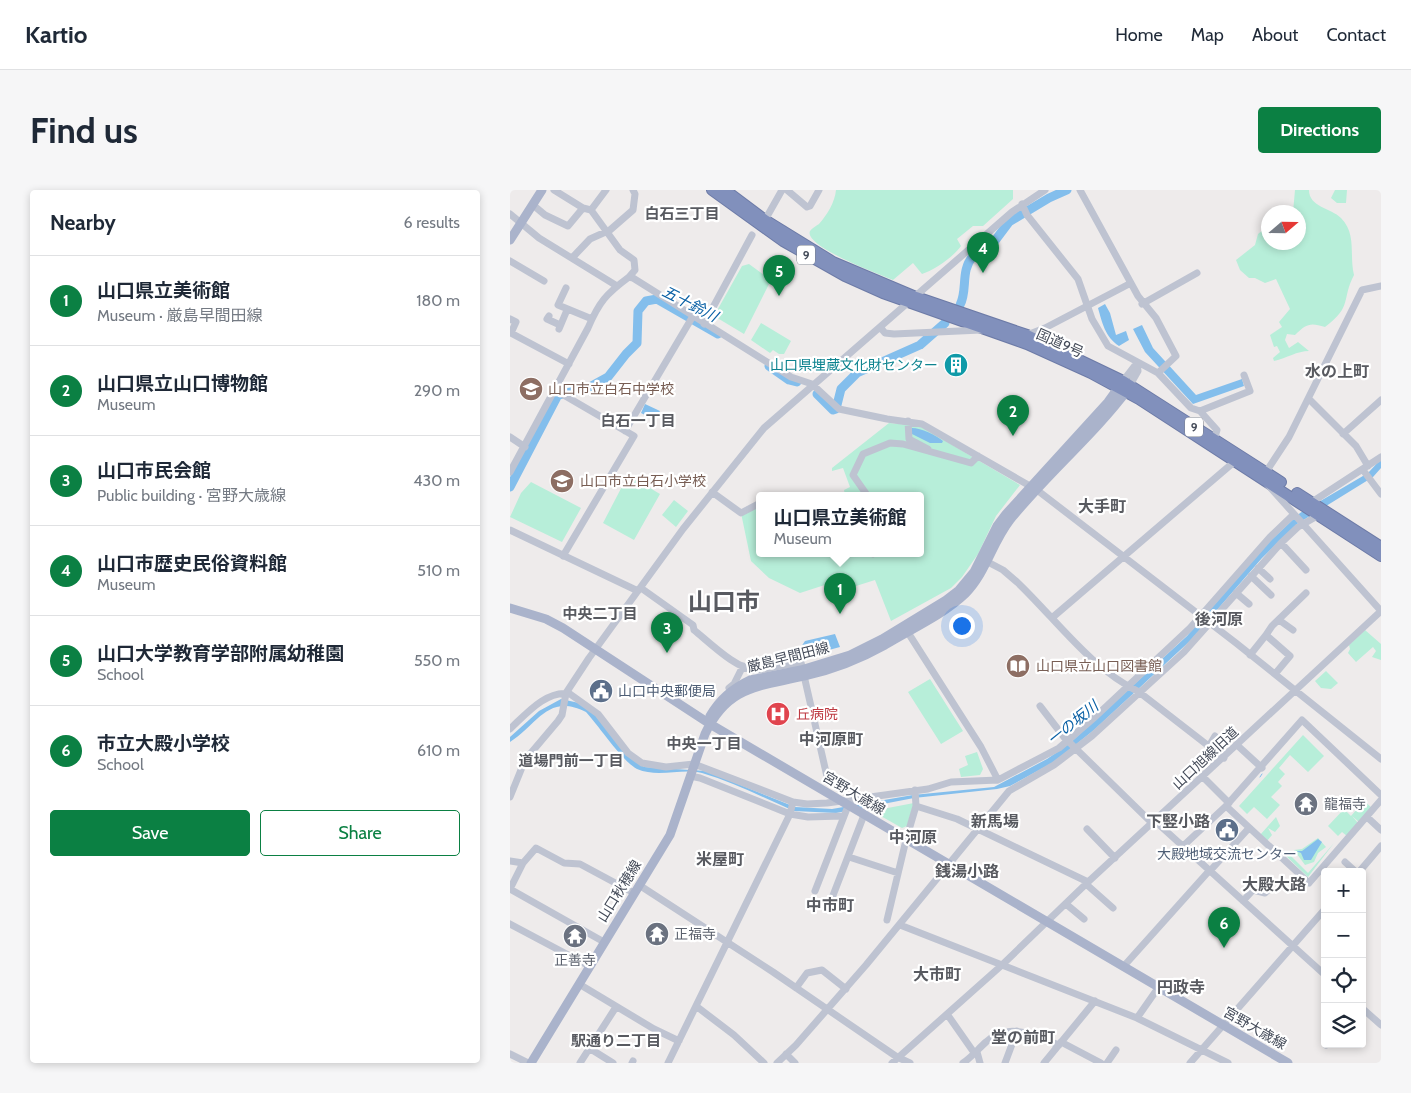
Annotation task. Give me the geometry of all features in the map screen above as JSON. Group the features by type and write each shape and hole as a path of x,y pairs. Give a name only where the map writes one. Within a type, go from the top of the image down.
{"highway":[{"name":"国道9号","path":"712,190 783,241 819,262 868,286 1027,335 1124,387 1214,440 1264,475 1311,504 1320,513 1381,556"},
{"name":"国道9号","path":"725,190 833,262 913,300 1056,355 1124,387 1234,462 1264,475"},
{"name":"国道9号","path":"1320,513 1381,546"}],"main road":[{"path":"510,240 542,190"},
{"name":"厳島早間田線","path":"710,724 710,715 734,688 750,680 835,660 867,647 959,590 984,560 1034,488 1124,387"},
{"name":"厳島早間田線","path":"710,724 726,704 746,689 770,682 801,667 868,654 946,608 965,594 980,576 984,560"},
{"name":"宮野大歳線","path":"510,608 546,619 846,809 864,815 1288,1063"},
{"name":"山口秋穂線","path":"529,1063 670,835 710,724"}],"street":[{"path":"510,472 556,391 592,319 596,307 635,270 634,260 620,250 608,231 587,209 554,190"},
{"path":"533,205 546,215 568,226 606,190"},
{"path":"787,190 806,207 810,206 819,190"},
{"path":"510,797 525,760 558,721 566,694 596,650 712,492 764,428 802,396 812,384 1025,209 1045,190"},
{"path":"634,191 641,198"},
{"path":"572,258 590,240 608,231 633,210 634,191"},
{"path":"1081,191 1142,304 1156,318 1176,356 1160,372"},
{"path":"766,216 778,192"},
{"path":"1025,209 1078,279 1087,306 1108,346 1136,363 1160,372 1192,408 1200,411 1216,430 1214,440"},
{"path":"510,214 540,238 617,286"},
{"path":"704,324 752,235"},
{"path":"510,261 544,281"},
{"path":"1142,304 1197,273"},
{"path":"629,277 691,319 740,343 791,377 812,384 836,406 879,418 922,424 1034,488 1250,654 1381,759"},
{"path":"1027,335 1130,283"},
{"path":"1381,286 1362,290 1289,437 1264,475 1293,516 1381,611"},
{"path":"566,288 558,305 592,319"},
{"path":"549,316 547,319 559,327 567,310"},
{"path":"510,319 516,322 511,333 569,364"},
{"path":"625,431 691,319"},
{"path":"880,327 885,333 894,334 986,329"},
{"path":"1124,387 1136,363"},
{"path":"1200,411 1250,391 1244,375"},
{"path":"556,391 634,436 563,556"},
{"path":"1309,399 1356,446 1370,481 1381,494"},
{"path":"1343,434 1381,400"},
{"path":"908,421 909,438 924,446 929,452"},
{"path":"510,438 525,447"},
{"path":"865,492 854,475 864,454 896,443 971,464 978,456"},
{"path":"1311,504 1365,470 1381,456"},
{"path":"1053,617 1234,462"},
{"path":"712,492 741,514 756,505"},
{"path":"510,729 543,701 566,694 589,705 628,753 642,763 666,767 694,764 790,813 808,817 961,781 1001,780 1068,741 1236,593 1281,543 1301,524 1320,513"},
{"path":"777,1063 846,989 1009,791 1076,750 1138,691 1184,652 1206,620 1270,537 1293,516"},
{"path":"510,530 639,590 693,625 694,630 733,661 743,666 756,670 790,663 801,667 828,781"},
{"path":"1281,543 1306,570"},
{"path":"984,560 1010,575 1102,667 1128,687 1138,691 1224,758"},
{"path":"1258,568 1270,579"},
{"path":"1251,576 1271,595"},
{"path":"1236,593 1249,604"},
{"path":"1250,654 1279,620 1306,593"},
{"name":"山口旭線旧道","path":"895,1060 1002,965 1087,883 1381,611"},
{"path":"1279,620 1293,630"},
{"path":"907,631 1009,791"},
{"path":"1266,635 1292,653 1275,674"},
{"path":"724,697 726,690 734,684 743,666"},
{"path":"1040,706 1076,750 1154,823 1321,971"},
{"path":"1182,847 1227,805 1262,768 1302,720 1381,795"},
{"path":"1209,746 1215,736"},
{"path":"1237,745 1262,768"},
{"path":"690,776 723,780 793,802 846,809"},
{"path":"1203,777 1249,828 1309,884 1381,800"},
{"path":"887,920 916,803 915,791"},
{"path":"668,1063 728,943 790,813 793,802"},
{"path":"916,803 957,819 1087,883 1113,908"},
{"path":"815,891 846,809"},
{"path":"832,898 864,815"},
{"path":"1366,817 1381,830"},
{"path":"1123,968 1209,871 1231,854 1249,828"},
{"path":"1087,829 1115,858"},
{"path":"1362,868 1381,846"},
{"path":"604,942 510,889 523,863 536,848 564,863 580,864 637,889 728,943 796,988 895,1060 910,1063"},
{"path":"848,857 898,873"},
{"path":"510,861 523,863"},
{"path":"1345,862 1353,868"},
{"path":"1243,902 1254,890 1266,893 1270,888"},
{"path":"1066,904 1084,919"},
{"path":"1190,1063 1321,913"},
{"path":"510,924 590,966"},
{"path":"900,925 1137,1018 1228,1063"},
{"path":"796,988 807,974 822,970 846,989"},
{"path":"579,984 616,1007 679,1040"},
{"path":"1137,1018 1158,988"},
{"path":"1044,1063 1095,1001"},
{"path":"696,1006 734,1035 764,1063"},
{"path":"580,1063 616,1007"},
{"path":"1366,1012 1381,1025"},
{"path":"947,1014 976,1053 980,1063"},
{"path":"1005,1063 1017,1031"},
{"path":"963,1063 987,1041 998,1034 1017,1031 1060,1044 1101,1063"},
{"path":"589,1048 613,1063"},
{"path":"1107,1063 1116,1050"},
{"path":"510,1054 529,1063"},
{"path":"786,1054 795,1063"}],"green space":[{"path":"836,190 1013,190 1013,199 983,226 973,226 957,239 961,246 943,263 922,274 913,263 893,280 830,252 811,237 810,231 819,224 828,212"},
{"path":"1295,190 1309,190 1310,196 1316,204 1341,218 1346,224 1351,238 1354,275 1343,308 1334,320 1325,327 1308,325 1295,335 1287,334 1285,340 1289,348 1298,342 1309,351 1300,352 1274,361 1273,358 1280,352 1277,346 1274,347 1270,335 1282,327 1279,322 1290,309 1276,279 1265,283 1255,278 1249,278 1240,270 1236,260 1255,245 1258,234 1261,232 1261,250 1306,250 1306,205 1294,205"},
{"path":"1335,190 1347,190 1346,203 1337,203 1331,198"},
{"path":"749,264 771,280 744,334 714,316 742,266"},
{"path":"761,323 791,341 784,354 779,354 773,350 770,353 751,340"},
{"path":"889,423 920,426 1020,485 996,516 978,554 962,577 951,588 891,621 875,580 856,586 834,582 800,593 769,578 751,561 741,513 756,505 756,557 924,557 924,492 844,492 844,490 850,487 843,468 832,471 832,468"},
{"path":"628,475 660,494 634,540 603,523"},
{"path":"531,482 581,508 562,542 510,517 521,493"},
{"path":"674,500 688,511 676,527 662,515"},
{"path":"1365,630 1381,644 1381,660 1372,657 1376,651 1373,647 1356,662 1348,653 1349,645"},
{"path":"1326,671 1338,683 1331,689 1321,688 1315,681"},
{"path":"930,679 963,731 941,744 908,692"},
{"path":"1303,735 1324,756 1308,772 1290,755 1279,768 1285,774 1278,782 1282,786 1271,797 1280,805 1267,819 1254,807 1247,814 1239,806"},
{"path":"977,752 983,769 980,775 961,777 959,769 968,765 965,756"},
{"path":"1364,801 1372,808 1359,822 1352,816 1358,823 1347,836 1342,832 1338,836 1328,826 1344,809 1351,816"},
{"path":"914,803 907,826 902,828 872,811"},
{"path":"1276,817 1280,826 1275,832 1268,828 1272,835 1267,841 1260,835"},
{"path":"1318,838 1326,847 1318,853 1314,862 1305,865 1294,850 1302,849"},
{"path":"1334,843 1308,877 1286,856 1289,854 1308,873"}],"water":[{"path":"1105,304 1110,313 1116,335 1126,331 1129,340 1119,346 1107,334 1103,324 1098,308"},
{"path":"1142,325 1153,348 1196,395 1242,379 1244,386 1193,404 1145,352 1133,329"},
{"path":"645,404 660,411 655,420 641,413"},
{"path":"912,428 928,432 943,441 942,443 930,443 910,433"},
{"path":"1381,459 1381,468 1373,477 1297,524 1262,558 1191,640 1094,730 1054,762 1010,786 914,798 836,813 794,811 702,773 653,773 637,769 618,751 586,712 573,707 562,706 544,713 510,742 510,737 539,711 561,699 579,703 597,716 644,767 706,771 795,807 832,809 913,795 994,787 1047,759 1069,744 1187,636 1268,543 1300,513 1368,473"},
{"path":"835,634 840,647 803,657 801,647 805,641"},
{"path":"1318,839 1322,842 1311,860 1304,860 1301,853 1296,851 1302,851"}],"waterway":[{"name":"五十鈴川","path":"960,305 964,293 965,274 973,256 988,250 1009,222 1049,198 1067,190"},
{"name":"五十鈴川","path":"510,487 558,395 588,388 608,377 637,343 638,311 646,301 657,299 718,334"},
{"name":"五十鈴川","path":"817,394 833,410 836,409 841,389 857,373 920,345 945,323"},
{"name":"五十鈴川","path":"769,366 789,380 797,382"}],"place":[{"name":"山口市歴史民俗資料館","path":"983,273"},
{"name":"山口大学教育学部附属幼稚園","path":"779,296"},
{"name":"山口県埋蔵文化財センター","path":"956,365"},
{"name":"山口市立白石中学校","path":"531,389"},
{"name":"山口県立山口博物館","path":"1013,436"},
{"name":"山口市立白石小学校","path":"562,481"},
{"name":"山口県立美術館","path":"840,614"},
{"name":"山口市民会館","path":"667,653"},
{"name":"山口県立山口図書館","path":"1018,666"},
{"name":"山口中央郵便局","path":"601,691"},
{"name":"丘病院","path":"778,714"},
{"name":"龍福寺","path":"1306,804"},
{"name":"大殿地域交流センター","path":"1227,830"},
{"name":"正福寺","path":"657,934"},
{"name":"正善寺","path":"575,936"},
{"name":"市立大殿小学校","path":"1224,948"}],"district":[{"name":"白石三丁目","path":"682,214"},
{"name":"水の上町","path":"1337,371"},
{"name":"白石一丁目","path":"638,421"},
{"name":"大手町","path":"1102,506"},
{"name":"山口市","path":"724,602"},
{"name":"中央二丁目","path":"600,614"},
{"name":"後河原","path":"1219,619"},
{"name":"中河原町","path":"831,739"},
{"name":"中央一丁目","path":"704,744"},
{"name":"道場門前一丁目","path":"571,761"},
{"name":"新馬場","path":"995,821"},
{"name":"下竪小路","path":"1178,821"},
{"name":"中河原","path":"913,837"},
{"name":"米屋町","path":"720,859"},
{"name":"銭湯小路","path":"967,871"},
{"name":"大殿大路","path":"1274,884"},
{"name":"中市町","path":"830,905"},
{"name":"大市町","path":"937,974"},
{"name":"円政寺","path":"1181,987"},
{"name":"堂の前町","path":"1023,1037"},
{"name":"駅通り二丁目","path":"616,1041"}],"water label":[{"name":"一の坂川","path":"1073,723"}]}
